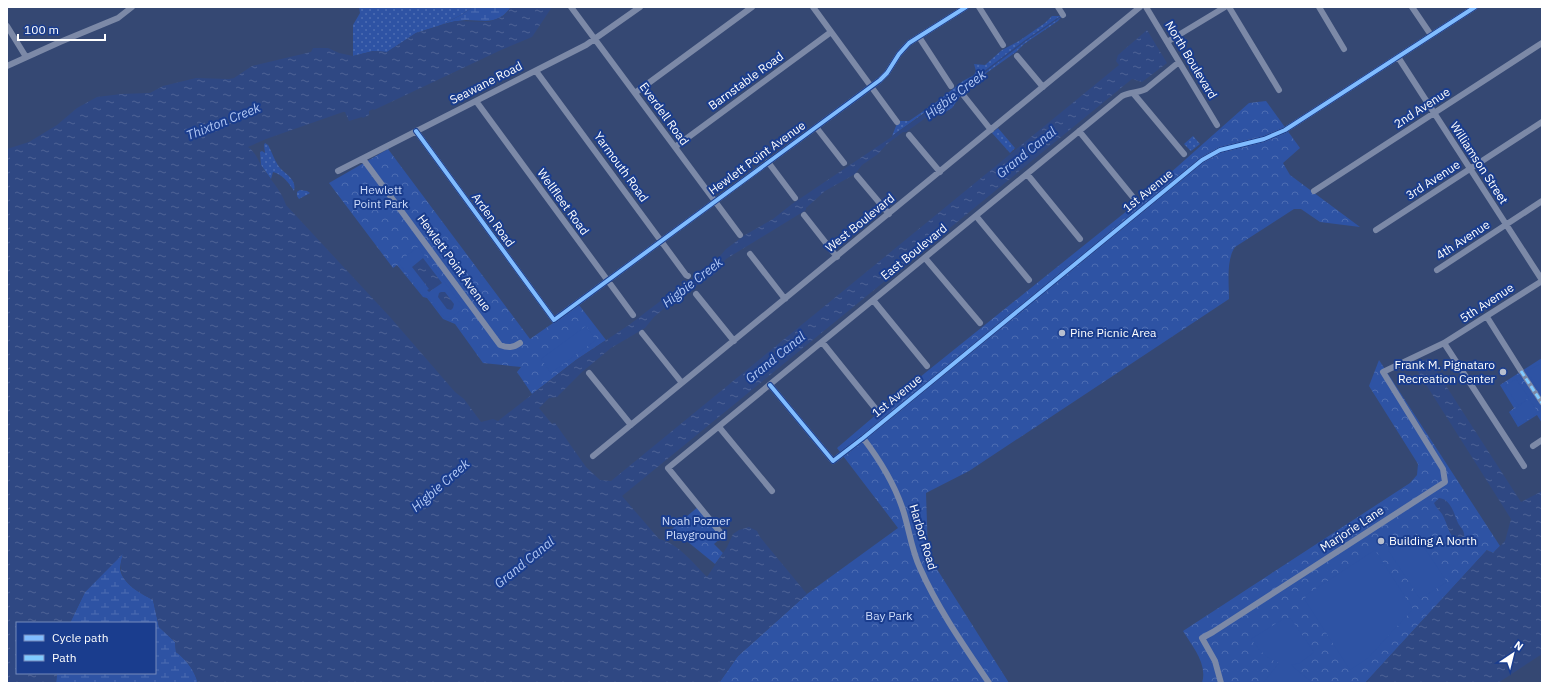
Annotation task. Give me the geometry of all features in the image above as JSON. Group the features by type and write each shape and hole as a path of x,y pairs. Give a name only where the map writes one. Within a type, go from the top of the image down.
{"street":[{"path":"7,66 118,18 132,7"},
{"name":"Everdell Road","path":"571,7 740,235"},
{"name":"Seawane Road","path":"338,171 586,45 640,7"},
{"path":"635,93 752,7"},
{"path":"813,7 897,122"},
{"name":"Hewlett Point Avenue","path":"554,320 871,86 887,73 905,47 966,7"},
{"path":"979,7 1004,46"},
{"path":"1058,7 1063,15"},
{"name":"West Boulevard","path":"593,456 1140,7"},
{"name":"North Boulevard","path":"1146,7 1217,125"},
{"path":"1167,42 1225,7"},
{"path":"1229,7 1279,90"},
{"path":"1319,7 1344,49"},
{"path":"1412,7 1431,35"},
{"name":"1st Avenue","path":"770,385 833,461 1202,160 1220,150 1264,140 1286,130 1475,7"},
{"path":"7,26 26,57"},
{"name":"Barnstable Road","path":"675,147 831,32"},
{"path":"919,37 951,86"},
{"name":"2nd Avenue","path":"1314,191 1542,43"},
{"path":"1017,56 1043,87"},
{"name":"Williamson Street","path":"1398,57 1542,280"},
{"name":"East Boulevard","path":"720,532 668,468 1122,96 1146,89 1179,62"},
{"name":"Yarmouth Road","path":"536,71 688,276"},
{"path":"1133,93 1184,154"},
{"path":"964,96 991,130"},
{"name":"Wellfleet Road","path":"476,101 633,315"},
{"name":"3rd Avenue","path":"1376,230 1542,122"},
{"path":"816,127 844,163"},
{"path":"1079,131 1132,196"},
{"name":"Arden Road","path":"416,132 554,320"},
{"path":"909,135 940,172"},
{"name":"Hewlett Point Avenue","path":"363,159 500,345 507,348 516,346 520,343"},
{"path":"768,162 795,198"},
{"path":"1028,174 1080,239"},
{"path":"857,176 889,214"},
{"name":"4th Avenue","path":"1437,270 1542,202"},
{"path":"804,215 837,256"},
{"path":"976,216 1029,280"},
{"path":"750,254 786,299"},
{"path":"924,258 980,322"},
{"name":"5th Avenue","path":"1387,371 1444,343 1542,280"},
{"path":"696,294 734,341"},
{"path":"874,300 927,366"},
{"path":"1486,317 1542,403"},
{"path":"642,333 682,383"},
{"path":"822,342 875,408"},
{"path":"1444,343 1524,466"},
{"name":"Marjorie Lane","path":"1221,683 1214,661 1202,638 1445,482 1443,469 1383,372 1387,371"},
{"path":"589,373 631,425"},
{"path":"719,427 772,491"},
{"name":"Harbor Road","path":"863,438 880,460 893,484 902,506 919,566 932,596 989,683"},
{"path":"1534,446 1542,440"}],"green space":[{"path":"359,7 473,7 441,25 416,33 387,52 373,51 353,56 353,25 360,13"},
{"path":"473,7 511,7 501,17 491,21 466,20 441,25"},
{"path":"1052,16 1062,16 1058,21 1024,44 1016,52 985,74 961,95 952,108 942,114 938,111 943,104 971,83 935,105 892,136 898,121 909,121 963,81 974,75 976,71 974,64 985,65 1002,50 1019,41 1045,23"},
{"name":"Bay Park","path":"1266,101 1300,148 1283,163 1290,175 1360,227 1320,222 1301,209 1294,209 1235,247 1230,258 1229,265 1229,299 969,471 926,493 928,555 1009,683 719,683 738,656 807,594 898,528 837,448 925,373 1133,206 1249,103"},
{"path":"998,128 1015,148 1010,153 992,133"},
{"path":"1193,136 1200,144 1191,151 1184,144"},
{"path":"265,143 268,145 278,166 294,183 294,191 285,179 276,173 273,172 271,179 261,165 260,152 262,151 265,153"},
{"name":"Hewlett Point Park","path":"388,149 530,339 579,305 606,340 576,360 532,394 517,372 521,367 483,363 455,324 443,319 427,298 423,297 397,265 393,268 329,183"},
{"path":"300,190 310,193 299,199 297,192"},
{"path":"418,247 464,308 449,319 444,318 428,297 423,296 398,262"},
{"path":"586,326 596,340 551,373 541,359"},
{"path":"1542,358 1542,423 1537,415 1518,427 1509,412 1514,408 1500,385"},
{"path":"1379,360 1500,546 1493,553 1487,550 1365,683 1202,683 1203,669 1201,662 1195,649 1183,631 1410,483 1417,475 1418,464 1369,386"},
{"path":"1542,363 1542,396 1527,371"},
{"path":"1516,379 1529,398 1518,405 1505,386"},
{"path":"1529,399 1538,412 1519,425 1510,412"},
{"name":"Noah Pozner Playground","path":"699,506 723,536 714,544 723,553 715,564 672,529"},
{"path":"1414,532 1447,582 1420,599 1388,550"},
{"path":"1375,550 1413,609 1368,658 1350,670 1305,600 1306,595"},
{"path":"123,553 120,567 122,575 133,588 153,600 159,627 175,642 176,652 184,658 190,666 198,683 56,683 57,674 156,674 156,622 70,622 85,592"},
{"path":"1285,618 1291,619 1314,652 1300,663 1291,665 1313,683 1263,683 1279,663 1270,659 1263,653 1251,639"}],"water":[{"path":"511,7 552,7 532,37 501,50 374,110 373,109 369,111 369,115 363,118 349,121 345,112 343,112 266,139 248,147 254,153 278,189 286,205 390,317 455,392 464,399 481,422 493,419 498,421 576,360 629,325 684,283 696,277 712,265 726,249 745,235 773,219 792,204 890,138 935,105 973,81 952,99 887,144 878,154 862,165 855,174 825,191 806,208 806,210 726,259 715,274 673,301 654,317 645,328 611,348 582,372 557,397 549,398 539,408 552,424 555,423 586,467 600,480 611,481 1119,65 1116,61 1118,55 1147,30 1167,63 1142,82 1132,79 622,496 659,539 666,541 679,549 707,577 727,547 733,534 739,530 749,527 757,531 760,537 807,594 738,656 719,683 198,683 190,666 184,658 176,652 175,642 159,627 153,600 133,588 125,580 121,568 123,554 85,592 70,622 16,622 16,674 57,674 56,683 7,683 7,149 29,142 57,125 77,108 97,97 150,93 163,86 196,78 234,78 252,66 311,52 313,48 328,48 339,53 353,56 374,51 387,52 416,33 455,21 489,22 505,15"},
{"path":"423,258 442,283 429,292 427,290 429,289 412,267"},
{"path":"445,292 454,304 451,310 447,309 438,297 439,293"},
{"path":"1428,358 1521,502 1542,491 1542,654 1498,683 1365,683 1487,550 1493,553 1505,541 1511,519 1413,364"},
{"path":"1439,498 1446,501 1452,508 1464,533 1464,540 1462,543 1454,539 1442,514 1435,505 1434,503"}],"waterway":[{"name":"Higbie Creek","path":"971,82 1025,41 1060,17"}],"marked path":[{"path":"1521,371 1542,403"}],"cycle path":[{"path":"416,131 554,320 880,80 909,43 966,7"},
{"path":"770,385 833,461 1202,160 1220,150 1264,139 1285,130 1475,7"}],"place":[{"name":"Pine Picnic Area","path":"1062,333"},
{"name":"Frank M. Pignataro Recreation Center","path":"1503,372"},
{"name":"Building A North","path":"1381,541"}],"water label":[{"name":"Thixton Creek","path":"223,121"},
{"name":"Grand Canal","path":"1026,152"},
{"name":"Grand Canal","path":"775,357"},
{"name":"Grand Canal","path":"524,562"}]}
